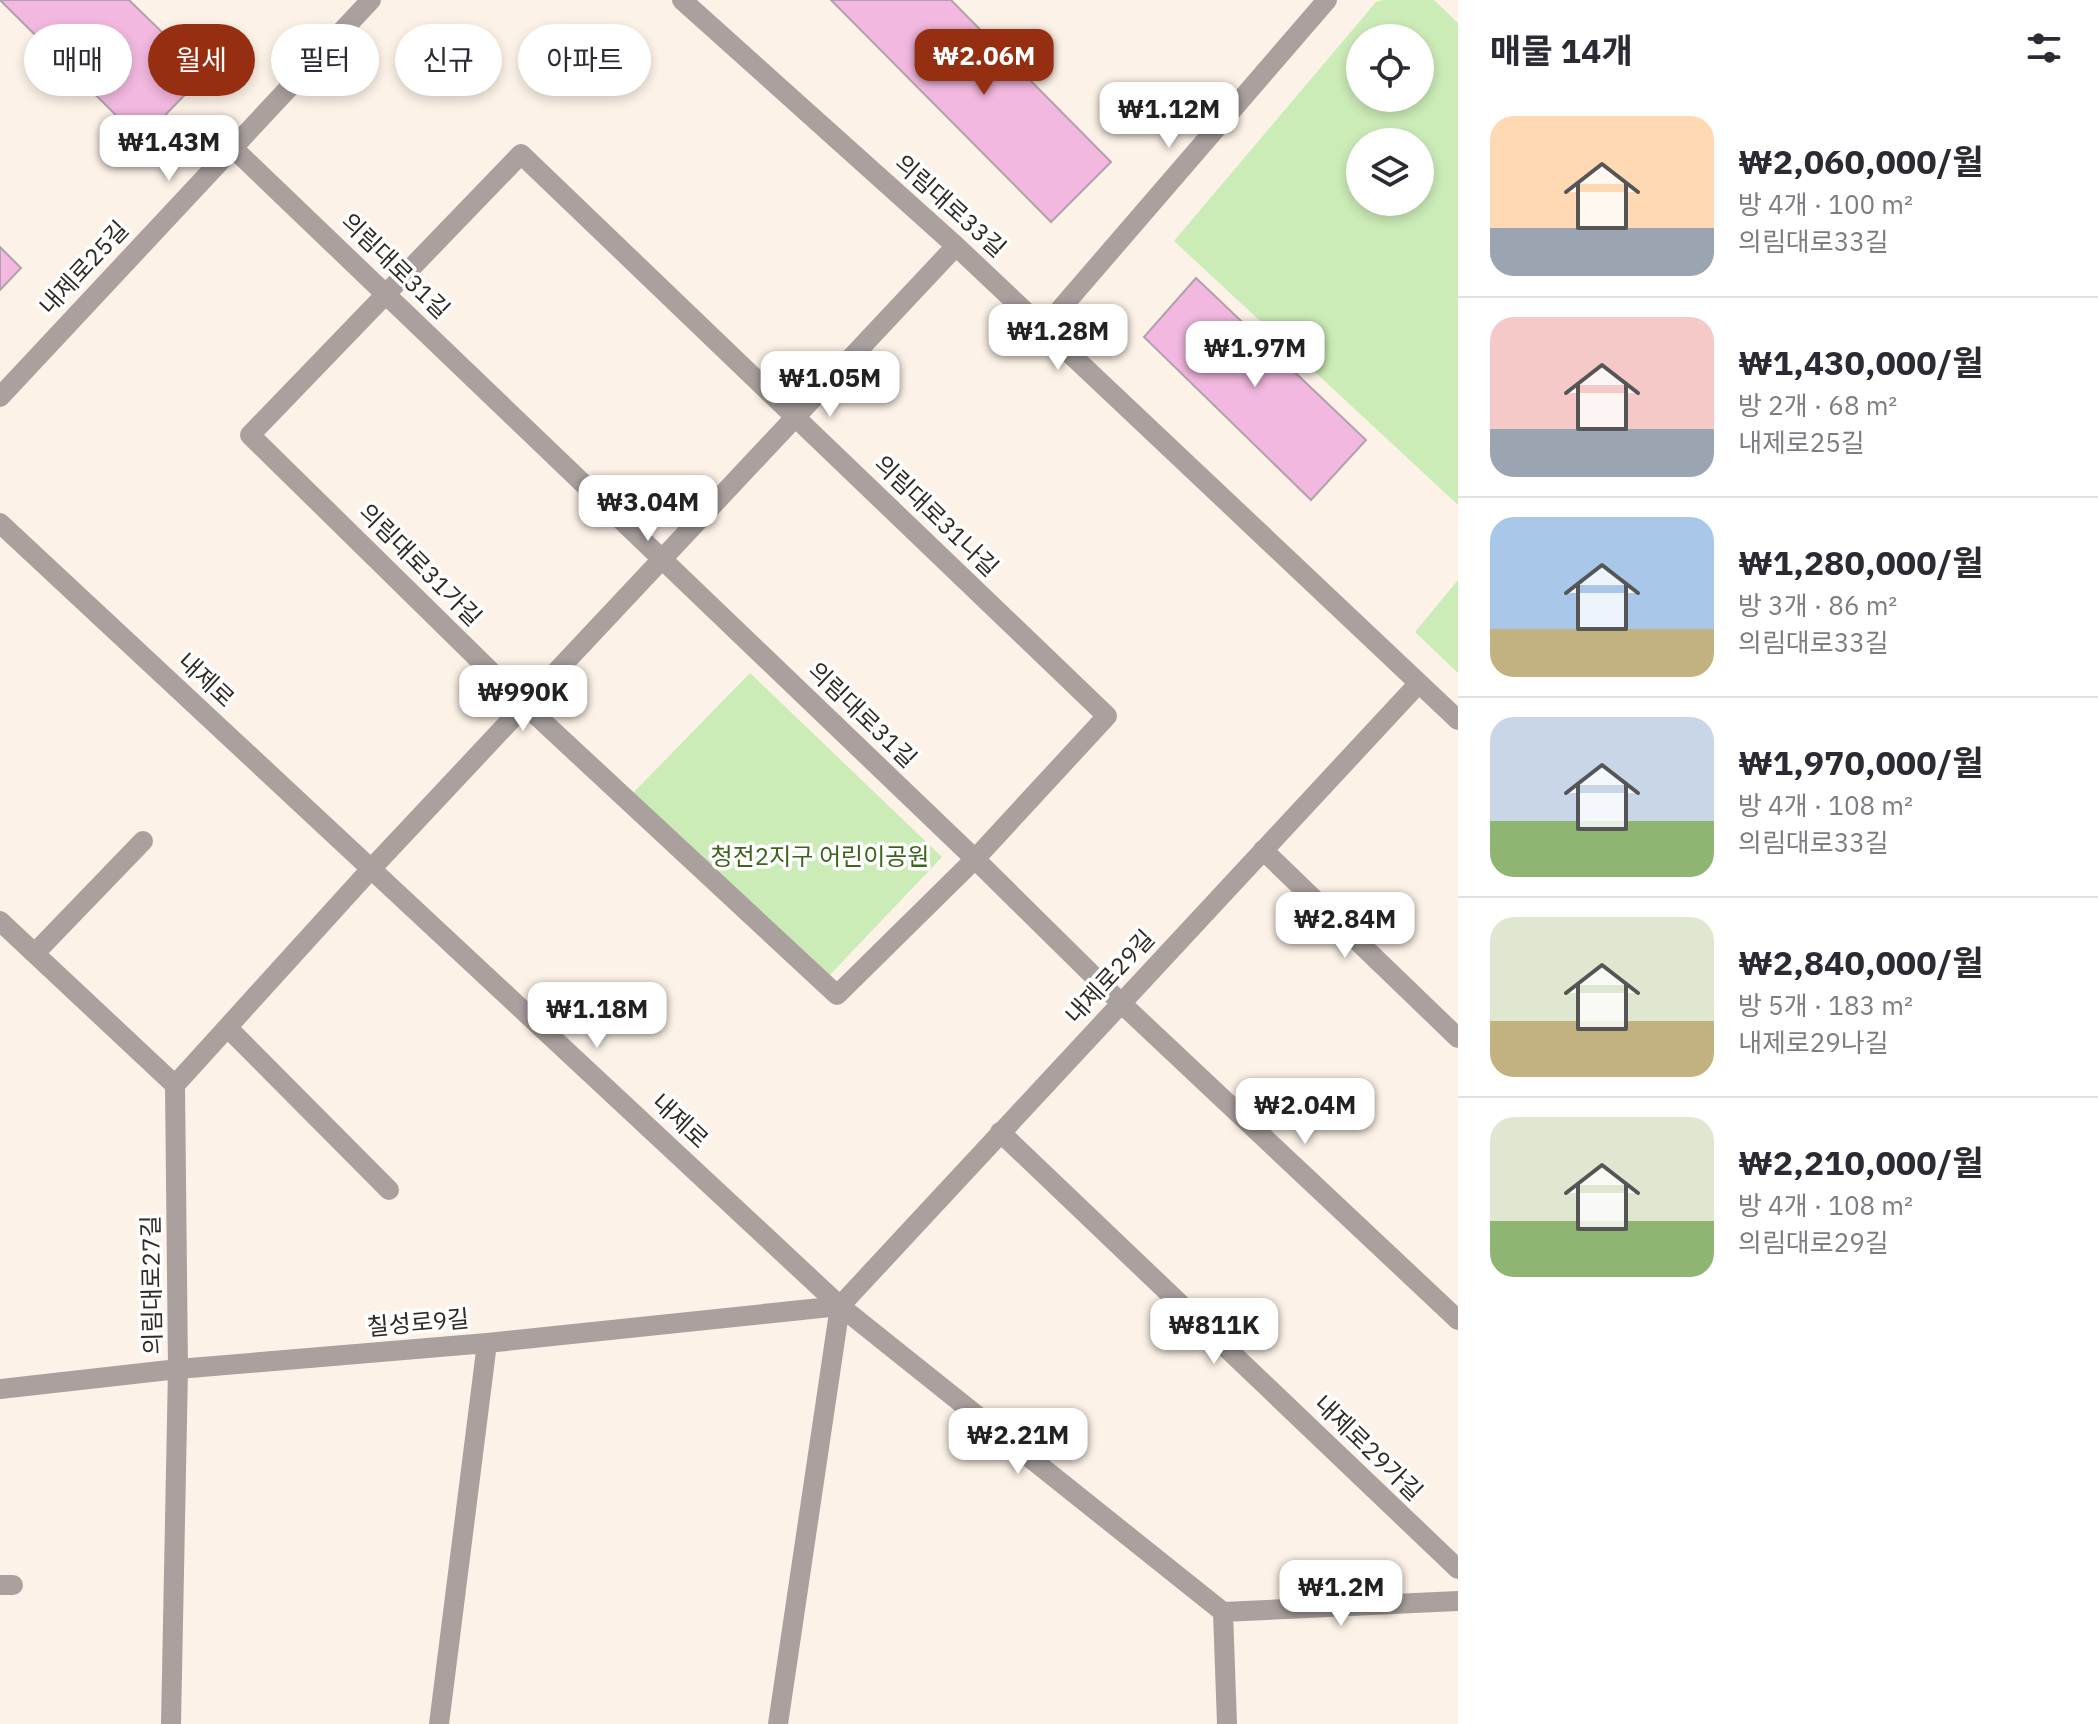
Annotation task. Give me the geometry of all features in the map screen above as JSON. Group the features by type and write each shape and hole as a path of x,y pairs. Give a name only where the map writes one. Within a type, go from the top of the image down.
{"street":[{"name":"내제로25길","path":"0,397 371,0"},
{"name":"의림대로33길","path":"682,0 956,246 1458,720"},
{"path":"1044,328 1327,0"},
{"name":"의림대로31길","path":"232,147 975,859 1121,1003 1458,1320"},
{"name":"의림대로31나길","path":"387,294 521,154 796,417 1107,716 975,859"},
{"path":"0,921 175,1085 371,869 956,246"},
{"name":"의림대로31가길","path":"387,294 250,435 525,705 837,995 975,859"},
{"name":"내제로","path":"0,523 840,1306 1223,1612"},
{"name":"내제로29길","path":"840,1306 1419,683"},
{"path":"35,953 143,841"},
{"path":"1263,850 1458,1038"},
{"path":"228,1028 389,1190"},
{"name":"의림대로27길","path":"171,1724 178,1369 175,1085"},
{"name":"내제로29가길","path":"1000,1132 1458,1569"},
{"path":"778,1724 840,1306"},
{"name":"칠성로9길","path":"0,1389 178,1369 487,1343 840,1306"},
{"path":"439,1724 487,1343"},
{"path":"1227,1724 1223,1612 1458,1601"}],"green space":[{"path":"1383,0 1434,0 1458,23 1458,505 1174,241 1346,37 1346,112 1434,112 1434,24 1357,24 1376,2"},
{"path":"1458,580 1458,673 1415,632"},
{"name":"청전2지구 어린이공원","path":"750,673 942,857 825,980 632,794"}],"building":[{"path":"0,0 129,0 154,24 148,24 148,96 184,96 141,140 97,96 132,96 132,24 24,24"},
{"path":"831,0 951,0 1111,162 1051,222"},
{"path":"0,247 21,268 0,290"},
{"path":"1196,278 1366,440 1311,500 1144,337"}]}
